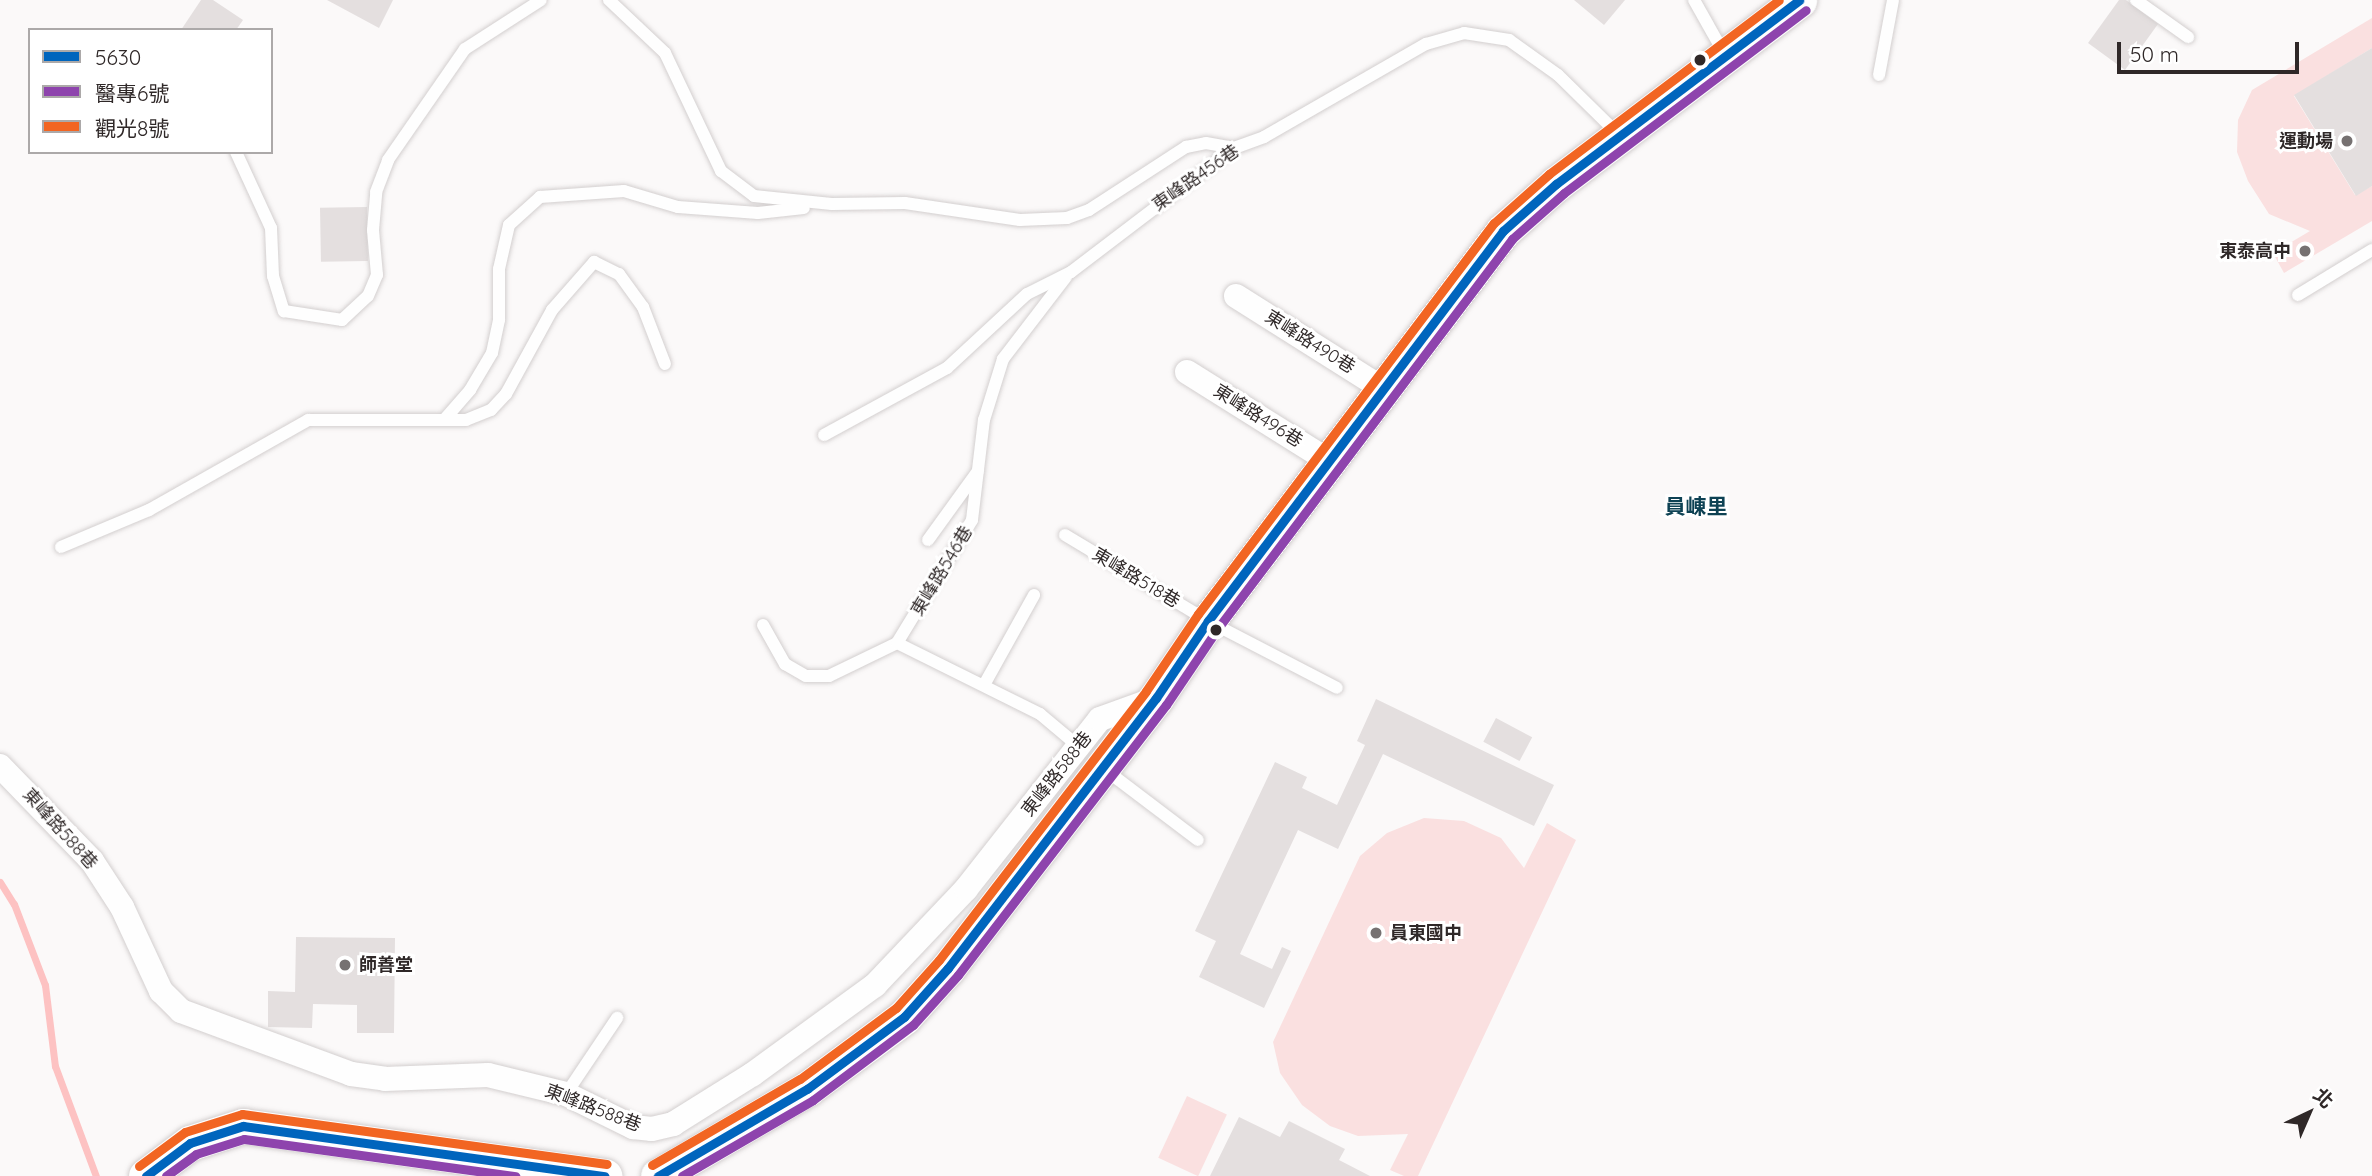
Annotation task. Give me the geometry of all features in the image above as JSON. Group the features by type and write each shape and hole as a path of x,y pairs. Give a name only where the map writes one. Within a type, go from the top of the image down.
{"main road":[{"path":"658,1176 807,1089 904,1017 948,968 1091,757 1156,698 1208,621 1503,231 1619,136 1799,0"},
{"path":"146,1176 190,1143 243,1126 605,1176"}],"street":[{"name":"東峰路490巷","path":"1236,296 1383,389"},
{"name":"東峰路496巷","path":"1187,372 1329,461"},
{"name":"東峰路588巷","path":"0,766 92,861 122,906 161,991 181,1011 351,1074 385,1079 488,1075 566,1094 633,1127 652,1129 673,1124 753,1074 875,985 1091,757"}],"lane":[{"path":"237,154 271,228 273,276 284,311 342,320 368,296 377,275 376,192 388,160 465,49 541,0"},
{"path":"609,0 665,53 709,150 735,185 754,196 832,204"},
{"path":"1694,0 1725,56"},
{"path":"1879,75 1893,0"},
{"path":"2136,0 2188,37"},
{"name":"東峰路456巷","path":"824,435 947,369 1027,294 1071,272 1234,148 1264,136 1426,44 1464,33 1509,40 1558,75 1619,136"},
{"path":"444,420 470,390 492,353 499,320 499,269 509,225 540,197 624,191 678,207 758,213 832,204 905,203 1020,220 1067,218 1089,210 1186,147 1206,143 1234,148"},
{"path":"2298,295 2372,250"},
{"path":"61,547 149,510 308,420 466,420 491,410 506,394 552,310 594,262 619,274 643,307 665,364"},
{"name":"東峰路546巷","path":"897,643 972,520 981,468 984,420 1003,359 1071,272"},
{"path":"929,540 981,468"},
{"name":"東峰路518巷","path":"1065,535 1208,621 1337,688"},
{"path":"984,685 1034,595"},
{"path":"763,625 779,656 806,676 829,676 897,643 984,685 1040,714 1198,840"},
{"path":"566,1094 617,1018"}],"shaded area":[{"path":"2372,18 2372,48 2294,96 2355,195 2372,186 2372,221 2284,273 2273,253 2310,231 2269,214 2248,181 2237,152 2238,120 2252,90"},
{"path":"1424,818 1464,821 1501,838 1524,868 1547,823 1576,840 1418,1176 1404,1176 1390,1170 1408,1134 1358,1136 1330,1126 1302,1105 1280,1073 1273,1042 1360,856 1387,833"},
{"path":"1187,1096 1227,1115 1198,1176 1158,1158"}],"building":[{"path":"201,0 213,0 243,20 237,28 182,28"},
{"path":"327,0 393,0 379,28"},
{"path":"1574,0 1625,0 1604,25"},
{"path":"2119,0 2126,0 2158,24 2125,70 2088,43"},
{"name":"運動場","path":"2372,48 2372,186 2356,196 2294,95"},
{"path":"367,207 368,261 321,262 320,208"},
{"path":"1376,699 1554,785 1534,826 1383,754 1338,849 1298,830 1240,954 1272,969 1282,947 1291,951 1264,1008 1199,977 1216,941 1195,931 1275,762 1307,777 1302,788 1337,805 1365,745 1357,741"},
{"path":"1496,718 1532,737 1520,761 1483,742"},
{"name":"師善堂","path":"296,937 395,938 394,1033 357,1033 357,1005 313,1004 312,1028 268,1027 268,991 295,992"},
{"path":"1239,1117 1280,1137 1289,1121 1345,1149 1339,1160 1370,1176 1210,1176"}],"waterway":[{"path":"0,882 14,904 45,985 55,1066 96,1176"}],"transit line":[{"name":"觀光8號","path":"652,1165 800,1079 896,1008 939,960 1146,691 1198,614 1494,223 1549,174 1779,0"},
{"name":"5630","path":"658,1176 807,1089 904,1017 948,968 1156,698 1208,621 1503,231 1556,184 1799,0"},
{"name":"醫專6號","path":"682,1176 813,1100 913,1025 958,975 1166,705 1218,628 1512,239 1564,193 1806,10"},
{"name":"觀光8號","path":"139,1166 185,1132 242,1114 607,1164"},
{"name":"5630","path":"146,1176 190,1143 243,1126 605,1176"},
{"name":"醫專6號","path":"166,1176 196,1154 244,1139 515,1176"}],"place":[{"name":"運動場","path":"2347,141"},
{"name":"東泰高中","path":"2305,251"},
{"name":"員東國中","path":"1376,933"},
{"name":"師善堂","path":"345,965"}],"district":[{"name":"員崠里","path":"1696,506"}]}
